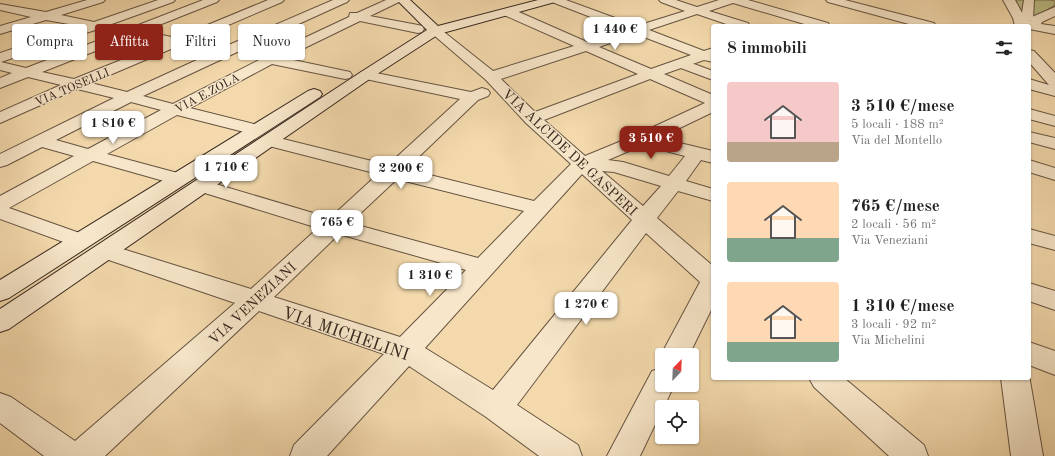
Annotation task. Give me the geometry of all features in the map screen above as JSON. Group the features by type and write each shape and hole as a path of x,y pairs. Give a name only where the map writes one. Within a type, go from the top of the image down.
{"street":[{"path":"0,30 99,0"},
{"path":"98,24 169,0"},
{"path":"149,24 213,0"},
{"path":"230,49 343,0"},
{"name":"VIA E.ZOLA","path":"305,42 358,16 395,0"},
{"name":"VIA ALCIDE DE GASPERI","path":"403,0 427,28 495,81 532,119 644,221 711,279"},
{"path":"0,322 202,186 263,135 345,75 427,28 521,0"},
{"path":"505,5 551,0"},
{"path":"556,0 710,55"},
{"path":"665,0 738,24"},
{"name":"VIA VENEZIANI","path":"82,456 254,302 472,97 495,81 638,30 730,0"},
{"path":"736,0 817,24"},
{"path":"1009,0 1027,24"},
{"path":"1027,24 1029,0"},
{"path":"282,2 427,28"},
{"name":"VIA TOSELLI","path":"226,24 282,2"},
{"path":"781,24 828,4 900,18 922,24"},
{"path":"505,5 589,47 711,100"},
{"path":"0,7 95,25"},
{"path":"1027,24 1055,11"},
{"path":"890,24 900,18"},
{"path":"0,58 95,25"},
{"path":"1031,25 1055,30"},
{"path":"1031,26 1055,36"},
{"path":"0,292 178,180 263,135 366,75 427,28"},
{"path":"0,83 95,45"},
{"name":"VIA TOSELLI","path":"2,127 76,84 171,46"},
{"path":"532,119 650,74 710,55"},
{"path":"1031,56 1055,82"},
{"path":"0,161 206,60"},
{"path":"270,60 345,75"},
{"name":"VIA E.ZOLA","path":"0,204 175,109 270,60"},
{"path":"683,64 711,75"},
{"path":"0,66 175,109 392,172 540,209"},
{"path":"366,75 472,97"},
{"path":"1031,85 1055,91"},
{"path":"306,456 582,164 642,139 711,107"},
{"path":"1031,115 1055,121"},
{"path":"1031,138 1055,144"},
{"path":"642,139 705,155"},
{"path":"40,141 178,180"},
{"path":"497,408 673,183 705,155"},
{"path":"582,164 616,166 711,194"},
{"path":"1031,167 1055,174"},
{"path":"202,186 334,226 483,267"},
{"path":"0,212 80,241"},
{"path":"1031,237 1055,243"},
{"name":"VIA MICHELINI","path":"105,251 254,302 406,350 497,408 566,456"},
{"path":"679,348 711,285"},
{"path":"1031,293 1055,301"},
{"path":"1031,354 1055,363"},
{"path":"826,380 912,456"},
{"path":"1016,380 1027,456"},
{"path":"623,456 656,392"},
{"path":"0,406 70,456"}],"green space":[{"path":"1012,0 1050,0 1055,1 1055,5 1032,19 1023,18"}]}
